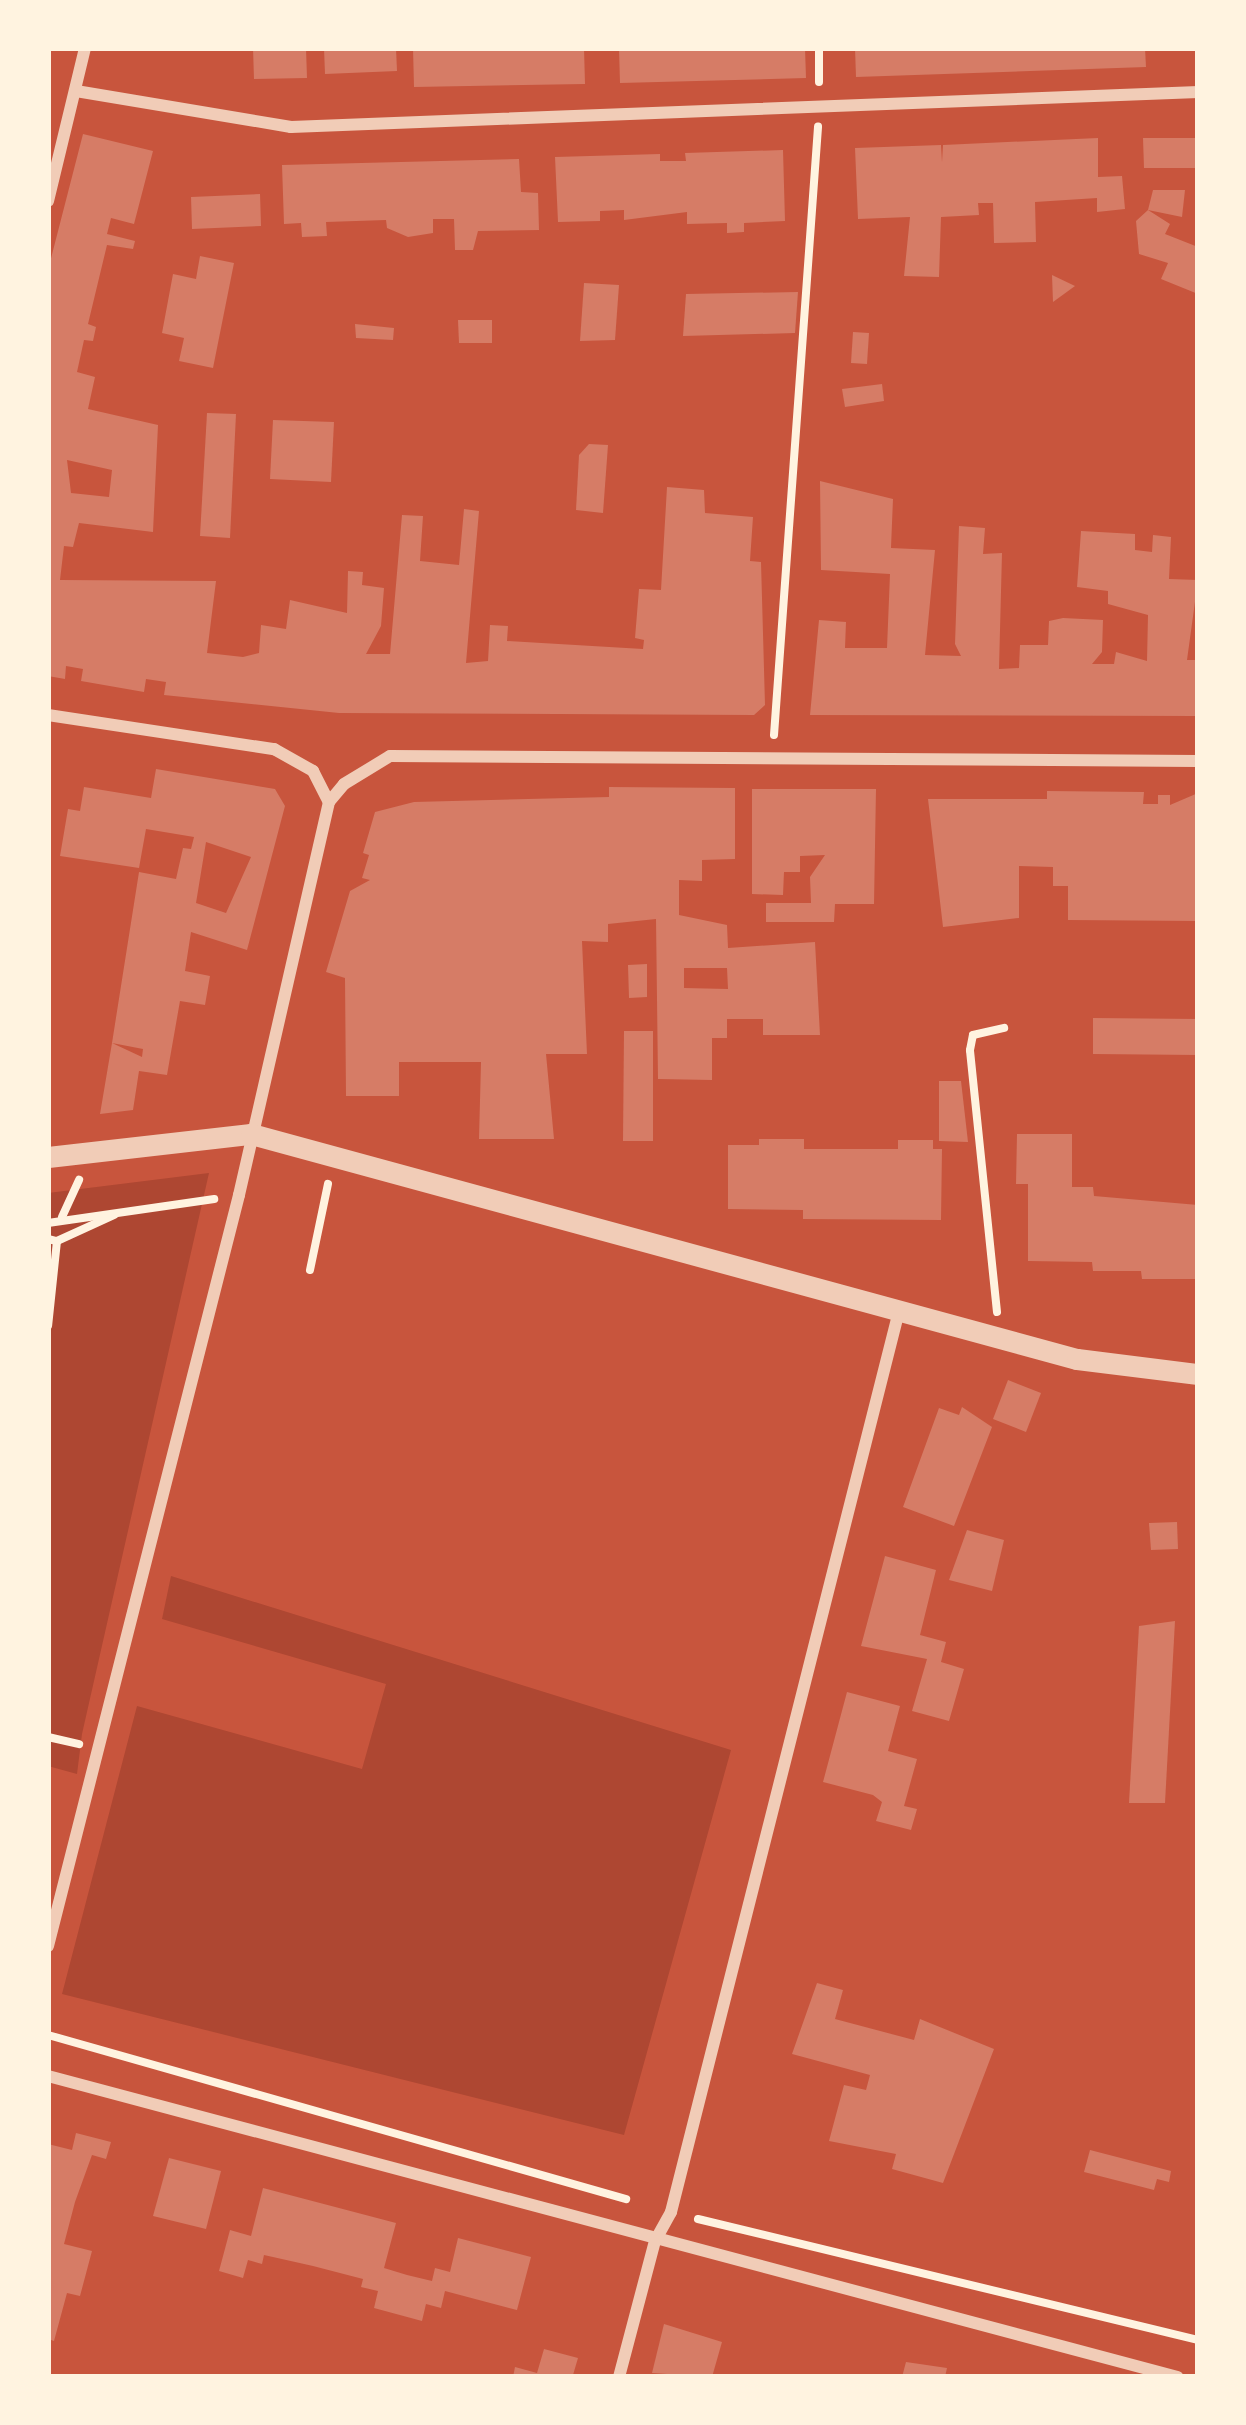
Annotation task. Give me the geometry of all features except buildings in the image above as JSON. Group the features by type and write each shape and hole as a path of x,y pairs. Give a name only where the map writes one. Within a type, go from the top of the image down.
{"street":[{"path":"48,201 85,48"},
{"path":"76,91 291,127 819,111 1198,92"},
{"path":"48,716 274,748 313,771 329,802"},
{"path":"48,1946 239,1195 329,802 391,756 1198,760"},
{"path":"48,1156 251,1134 1077,1359 1198,1374"},
{"path":"620,2377 655,2240 670,2212 899,1311"},
{"path":"48,2076 1178,2377"}],"path":[{"path":"773,756 819,111"},
{"path":"1000,1338 970,1050 973,1035 1004,1028"},
{"path":"310,1270 334,1153"},
{"path":"48,1223 239,1195"},
{"path":"48,1326 52,1240 121,1212"},
{"path":"48,2036 670,2212 1198,2340"}],"shaded area":[{"path":"209,1173 82,1734 77,1774 48,1766 48,1193"},
{"path":"171,1576 731,1750 624,2135 62,1994 137,1706 362,1769 386,1684 162,1619"}]}
